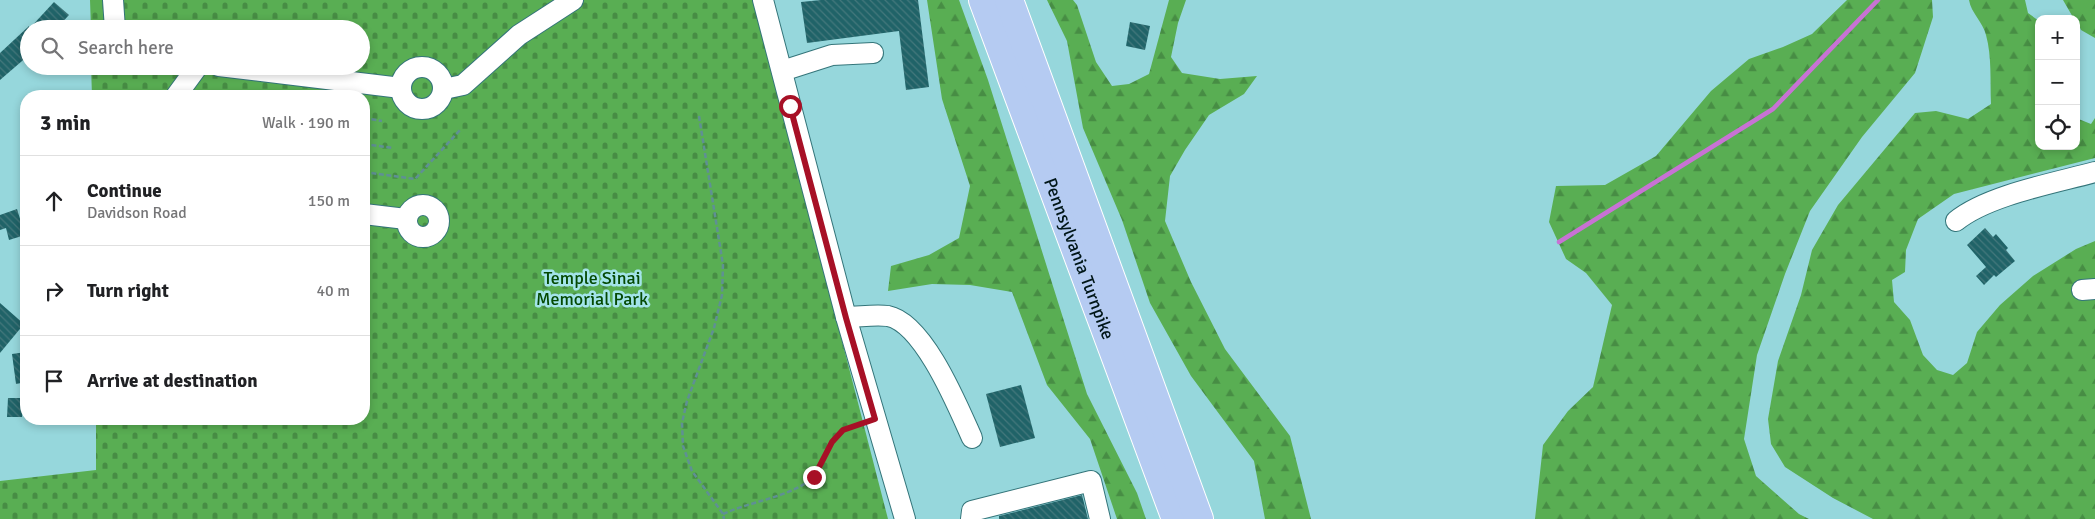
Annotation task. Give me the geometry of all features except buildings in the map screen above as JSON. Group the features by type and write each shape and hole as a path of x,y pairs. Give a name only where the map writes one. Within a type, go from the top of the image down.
{"highway":[{"name":"Pennsylvania Turnpike","path":"983,0 1176,519"},
{"name":"Pennsylvania Turnpike","path":"1009,0 1199,519"}],"street":[{"path":"113,0 114,20"},
{"path":"444,89 463,85 519,35 573,0"},
{"path":"763,0 846,318 905,519"},
{"path":"782,71 832,55 873,53"},
{"path":"423,67 438,73 444,89 442,97 437,104 430,109 422,110 407,104 402,96 401,88 402,80 407,73 414,68 423,67"},
{"path":"180,90 191,75"},
{"path":"293,75 401,88"},
{"path":"1956,221 1967,212 1987,203 2095,172"},
{"path":"370,215 406,219"},
{"path":"846,318 888,316 904,323 936,363 972,438"},
{"path":"971,519 972,511 1091,481 1100,519"}],"path":[{"path":"699,116 723,265 722,295 714,328 687,401 682,423 683,446 692,471 723,514 724,519"},
{"path":"370,119 382,121"},
{"path":"370,173 415,179 461,129"},
{"path":"370,145 393,148"},
{"path":"723,514 741,506 796,490 814,477 832,442 843,430 875,419"}],"green space":[{"name":"Temple Sinai Memorial Park","path":"90,0 754,0 888,519 0,519 0,481 96,470 96,425 370,425 370,90 92,90 91,75 370,75 370,20 91,20"},
{"path":"927,0 959,0 988,80 1087,394 1137,493 1146,519 1117,519 1090,439 1047,385 1012,292 970,285 932,284 888,291 891,266 929,255 959,238 970,186 942,99"},
{"path":"1047,0 1073,0 1077,5 1096,62 1112,86 1129,84 1149,74 1169,0 1186,0 1178,23 1171,57 1182,73 1220,79 1257,76 1244,94 1209,115 1185,150 1170,176 1165,221 1191,282 1225,349 1290,436 1311,519 1265,519 1254,461 1191,376 1150,303 1122,220 1083,128 1067,41"},
{"path":"1847,0 1932,0 1933,17 1915,73 1862,137 1810,211 1785,274 1757,355 1744,439 1756,476 1799,514 1809,519 1535,519 1543,445 1568,411 1593,387 1612,305 1586,273 1566,259 1549,222 1556,186 1605,185 1656,156 1711,91 1749,59 1812,34"},
{"path":"1969,0 2025,0 2028,13 2035,18 2035,150 2080,150 2080,120 2091,124 2095,118 2095,158 1954,194 1918,219 1906,250 1905,272 1892,280 1894,302 1910,320 1923,355 1937,370 1953,375 1967,363 1977,332 2000,305 2033,276 2076,249 2095,241 2095,519 1873,519 1833,498 1785,467 1771,444 1768,419 1778,361 1801,295 1812,250 1838,205 1915,113 1936,111 1968,119 1991,104 1988,43 1984,30"},
{"path":"2063,0 2095,0 2095,38 2081,30 2080,15 2072,15"}],"waterway":[{"path":"1559,242 1773,109 1878,0"}],"route":[{"path":"790,106 846,318 875,419 843,430 832,442 814,477"}]}
